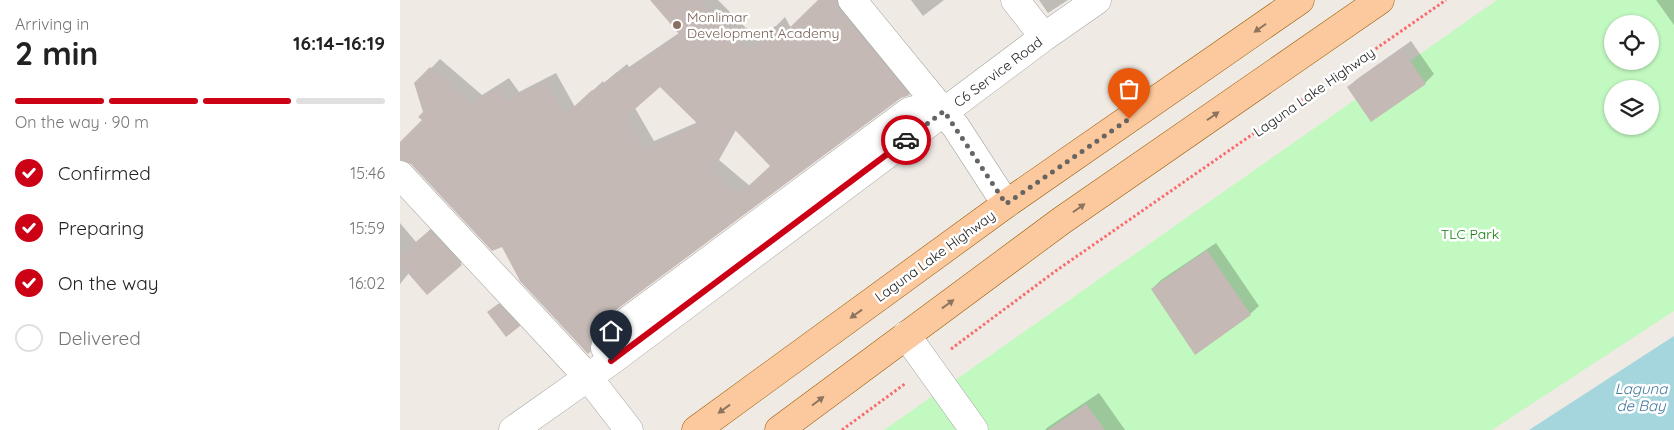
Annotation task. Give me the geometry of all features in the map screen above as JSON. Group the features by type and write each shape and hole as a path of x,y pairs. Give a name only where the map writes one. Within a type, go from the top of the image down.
{"main road":[{"name":"Laguna Lake Highway","path":"696,430 1006,204 1300,0"},
{"path":"779,430 1070,215 1380,0"}],"street":[{"path":"852,0 950,119 1006,204"},
{"path":"1015,0 1044,37"},
{"name":"C6 Service Road","path":"513,430 950,119 1044,37 1097,0"},
{"path":"400,175 588,377 628,429"},
{"path":"906,335 974,430"}],"path":[{"name":"Laguna Lake Highway","path":"842,430 1057,270 1446,0"}],"green space":[{"name":"TLC Park","path":"1497,0 1674,0 1674,311 1492,430 884,430"}],"water":[{"name":"Laguna de Bay","path":"1674,336 1674,430 1529,430"}],"building":[{"path":"650,0 699,0 750,50 775,26 781,36 818,0 837,0 840,10 910,95 901,98 601,321 595,329 590,343 591,351 588,354 520,281 502,247 492,251 411,164 400,160 400,142 422,120 418,117 423,112 414,83 430,67 472,104 499,87 509,101 546,82 565,115 592,90 594,91 617,72 619,75 680,35","holes":["660,87 700,126 644,149 626,117","734,129 770,166 739,195 711,170"]},
{"path":"1402,49 1426,84 1371,122 1347,87"},
{"path":"430,230 462,265 427,295 400,264 400,256"},
{"path":"1207,250 1251,315 1195,355 1151,289"},
{"path":"498,304 520,326 506,337 487,312"},
{"path":"1086,404 1105,430 1048,430"}],"way so far":[{"path":"906,140 944,111 1006,204 1129,119"}],"place":[{"name":"Monlimar Development Academy","path":"677,25"}],"route":[{"path":"611,361 906,140"}]}
